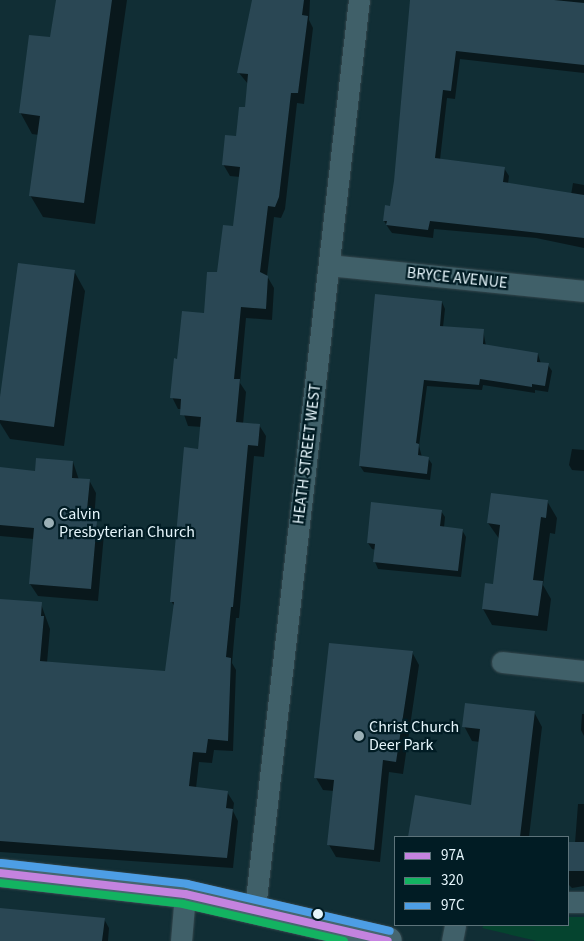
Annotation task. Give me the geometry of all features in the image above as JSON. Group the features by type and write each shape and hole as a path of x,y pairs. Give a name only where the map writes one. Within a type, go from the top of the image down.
{"main road":[{"path":"0,873 185,894 255,908 388,941"}],"street":[{"name":"HEATH STREET WEST","path":"255,908 359,0"},
{"name":"BRYCE AVENUE","path":"329,265 584,290"},
{"path":"502,662 584,671"},
{"path":"181,941 185,894"},
{"path":"569,902 584,902"},
{"path":"452,941 455,926"}],"green space":[{"path":"569,917 584,917 584,941 537,941 482,928 483,926 569,926"}],"building":[{"path":"56,0 112,0 84,203 29,196 40,116 19,113 29,35 50,37"},
{"path":"252,0 304,0 302,15 308,16 298,93 291,93 279,197 275,207 268,206 260,272 268,276 266,309 241,307 234,379 240,379 236,422 260,424 258,446 248,445 233,607 231,607 226,657 231,658 228,741 208,739 206,753 193,752 189,786 228,791 226,808 233,809 227,858 0,841 0,599 42,602 41,616 44,616 40,661 165,671 174,602 170,602 184,447 198,449 201,417 180,415 181,399 170,398 174,358 177,359 182,311 204,313 207,272 217,272 223,225 233,226 240,167 222,165 225,135 236,136 239,107 245,107 248,74 237,73"},
{"path":"410,0 554,0 584,3 584,65 456,51 451,91 443,90 435,158 505,167 503,182 584,195 584,238 430,221 428,230 386,225 387,221 383,221 385,205 390,206 394,181"},
{"path":"18,263 75,270 54,427 0,420 0,397"},
{"path":"375,294 442,301 440,326 484,329 483,344 538,353 537,362 549,363 545,386 532,384 532,387 480,379 479,385 424,380 416,443 419,444 418,455 429,457 427,474 359,466"},
{"name":"Calvin Presbyterian Church","path":"36,458 73,461 72,478 90,479 86,520 97,521 91,589 29,584 34,528 0,525 0,467 35,471"},
{"path":"491,493 548,500 546,518 541,517 533,580 543,581 538,616 482,609 485,583 493,584 500,525 487,523"},
{"path":"371,502 442,510 440,526 463,529 458,571 373,562 375,544 367,543"},
{"name":"Christ Church Deer Park","path":"329,643 413,651 396,762 383,760 374,850 327,845 334,780 314,778"},
{"path":"465,703 535,711 520,836 408,836 415,795 471,805 480,729 462,727"},
{"path":"569,842 584,842 584,871 569,871"},
{"path":"0,908 105,918 102,941 0,941"}],"transit line":[{"name":"97C","path":"1,863 187,884 390,931"},
{"name":"97A","path":"0,873 185,894 388,941"},
{"name":"320","path":"0,883 183,904 344,941"}],"place":[{"name":"Calvin Presbyterian Church","path":"49,523"},
{"name":"Christ Church Deer Park","path":"359,736"}]}
